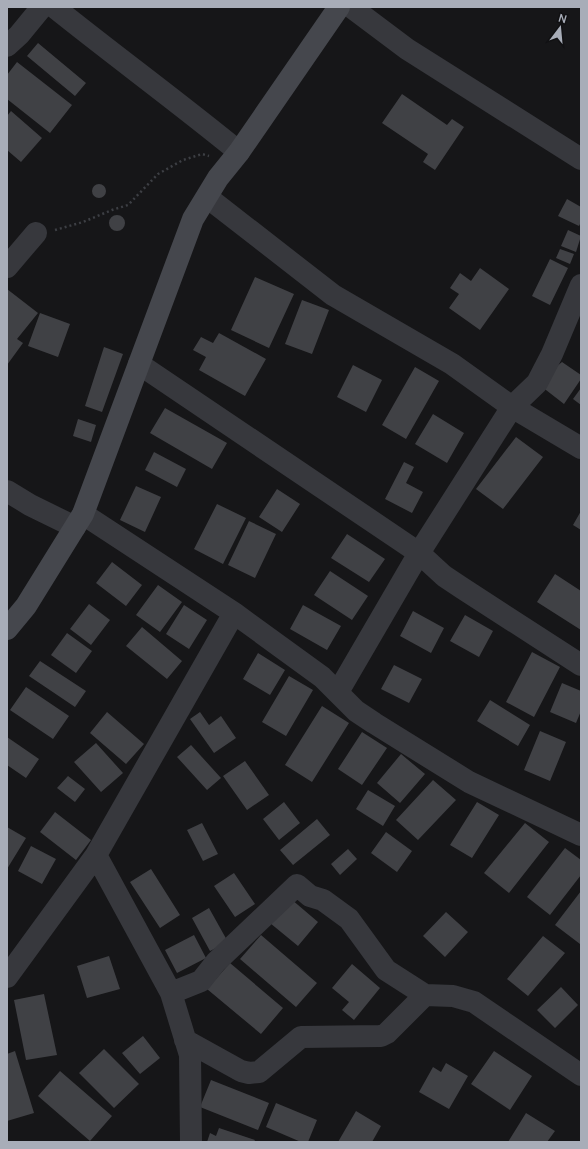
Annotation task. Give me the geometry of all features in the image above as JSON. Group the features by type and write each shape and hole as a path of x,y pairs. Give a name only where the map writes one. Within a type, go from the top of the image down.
{"street":[{"path":"7,46 20,36 42,7"},
{"path":"54,7 146,80 179,103 234,157"},
{"path":"7,629 26,606 79,520 193,218 339,7"},
{"path":"350,7 407,49 581,159"},
{"path":"207,197 333,295 452,364 512,407 581,448"},
{"path":"7,267 36,233"},
{"path":"338,692 419,553 512,407 536,383 552,354 581,285"},
{"path":"139,364 419,553 444,576 581,665"},
{"path":"7,491 30,505 79,520 234,613 322,677 356,711 374,723 469,782 581,835"},
{"path":"7,977 96,855 234,613"},
{"path":"96,855 171,993 190,1055 191,1142"},
{"path":"171,993 201,981 216,962 297,885 310,896 323,900 349,919 386,970 425,994 453,996 474,1002 581,1075"},
{"path":"185,1040 241,1071 249,1073 259,1072 301,1037 381,1036 387,1033 425,994"}],"path":[{"path":"36,233 83,222 128,205 158,174 182,160 202,154 234,157"}],"building":[{"path":"38,43 86,83 75,96 27,56"},
{"path":"17,62 72,105 50,133 7,99 7,75"},
{"path":"402,94 447,125 452,119 464,127 435,170 423,162 428,154 382,123"},
{"path":"11,111 42,138 21,162 7,150 7,116"},
{"path":"99,184 104,186 106,191 104,196 99,198 94,196 92,191 94,186"},
{"path":"567,199 581,207 581,222 579,226 558,216"},
{"path":"117,215 124,220 125,223 120,230 117,231 110,226 109,223 114,216"},
{"path":"568,230 581,236 576,252 561,246"},
{"path":"560,249 574,254 570,264 556,258"},
{"path":"550,259 568,268 550,305 532,296"},
{"path":"480,268 509,289 480,330 449,308 459,294 450,288 460,273 471,281"},
{"path":"255,277 294,294 269,348 231,330"},
{"path":"7,289 38,313 17,339 23,343 7,365"},
{"path":"302,300 329,310 312,354 285,344"},
{"path":"40,313 70,324 58,357 28,346"},
{"path":"219,333 266,359 245,396 199,370 206,357 193,350 201,337 213,343"},
{"path":"104,347 123,354 102,412 85,406"},
{"path":"562,362 581,375 581,379 564,404 537,383"},
{"path":"353,365 382,380 366,412 337,397"},
{"path":"415,367 439,381 406,439 382,425"},
{"path":"581,388 581,405 573,399"},
{"path":"165,408 227,443 212,469 150,433"},
{"path":"433,414 464,433 447,463 415,444"},
{"path":"78,419 96,425 91,442 73,436"},
{"path":"516,437 543,457 503,509 476,489"},
{"path":"154,452 186,469 177,487 145,470"},
{"path":"404,462 414,467 406,483 423,492 412,513 385,499"},
{"path":"136,486 161,497 145,532 120,520"},
{"path":"277,489 300,504 282,532 259,517"},
{"path":"217,504 246,518 223,564 194,549"},
{"path":"581,511 581,530 573,525"},
{"path":"249,521 276,534 255,578 228,565"},
{"path":"347,534 385,559 369,582 331,558"},
{"path":"112,562 142,585 126,606 96,583"},
{"path":"330,571 368,596 352,620 314,595"},
{"path":"555,574 581,591 581,630 537,602"},
{"path":"158,585 182,602 160,632 136,615"},
{"path":"89,604 110,620 91,645 70,629"},
{"path":"184,605 207,620 189,649 166,634"},
{"path":"303,605 341,626 327,650 290,629"},
{"path":"413,611 444,628 431,653 400,636"},
{"path":"465,615 493,631 479,657 450,641"},
{"path":"142,627 182,661 167,679 126,646"},
{"path":"67,633 92,651 76,673 51,655"},
{"path":"532,652 560,667 534,717 506,702"},
{"path":"258,653 285,670 270,695 243,679"},
{"path":"40,661 86,691 75,707 29,676"},
{"path":"394,665 422,679 409,703 381,689"},
{"path":"289,676 313,690 286,736 262,722"},
{"path":"562,683 581,691 581,711 576,723 550,712"},
{"path":"26,687 69,716 53,739 10,710"},
{"path":"490,700 530,725 518,746 477,721"},
{"path":"322,706 349,723 312,782 285,765"},
{"path":"107,712 144,744 126,764 90,733"},
{"path":"200,712 209,725 221,716 236,738 214,753 190,719"},
{"path":"540,731 566,742 550,781 524,770"},
{"path":"362,732 387,748 362,785 338,769"},
{"path":"7,737 39,759 26,778 7,765"},
{"path":"96,743 123,773 101,792 74,762"},
{"path":"191,745 221,778 207,790 177,757"},
{"path":"401,754 425,774 400,803 377,783"},
{"path":"245,761 269,795 247,810 223,776"},
{"path":"68,776 85,789 75,802 57,788"},
{"path":"433,780 456,800 418,840 396,820"},
{"path":"368,790 395,806 383,826 356,809"},
{"path":"284,802 300,823 279,840 263,819"},
{"path":"477,802 499,815 472,858 450,845"},
{"path":"55,812 91,840 76,860 40,832"},
{"path":"317,819 330,835 293,865 280,850"},
{"path":"202,823 218,854 203,861 187,830"},
{"path":"525,823 549,842 509,893 484,873"},
{"path":"7,827 26,838 7,869"},
{"path":"386,832 412,851 397,872 371,853"},
{"path":"31,846 56,859 42,884 18,871"},
{"path":"565,848 581,860 581,875 550,915 527,897"},
{"path":"348,849 357,859 340,875 331,864"},
{"path":"151,869 180,915 160,928 130,882"},
{"path":"234,873 255,904 235,917 214,886"},
{"path":"581,891 581,944 580,944 555,925"},
{"path":"291,899 318,922 298,946 270,923"},
{"path":"209,908 228,942 210,951 192,918"},
{"path":"446,912 468,932 445,957 423,936"},
{"path":"194,935 206,958 177,973 165,950"},
{"path":"261,935 317,983 296,1007 240,959"},
{"path":"543,936 565,953 528,996 507,979"},
{"path":"109,956 120,989 87,998 77,966"},
{"path":"230,963 283,1008 261,1034 207,989"},
{"path":"352,964 380,988 354,1020 342,1010 349,1002 332,988"},
{"path":"561,987 578,1005 555,1028 537,1010"},
{"path":"44,994 57,1055 26,1060 14,1000"},
{"path":"143,1036 160,1058 140,1074 122,1053"},
{"path":"104,1049 139,1084 114,1108 79,1073"},
{"path":"15,1051 34,1113 7,1121 7,1054"},
{"path":"494,1051 532,1076 510,1110 471,1084"},
{"path":"446,1063 468,1076 449,1109 419,1092 433,1067 441,1072"},
{"path":"60,1071 112,1116 90,1141 38,1096"},
{"path":"211,1080 269,1103 258,1130 200,1107"},
{"path":"276,1103 317,1120 308,1142 301,1142 266,1127"},
{"path":"356,1111 381,1126 372,1142 338,1142"},
{"path":"526,1113 555,1131 547,1142 508,1142"},
{"path":"219,1128 255,1140 254,1142 207,1142 210,1133 216,1136"}]}
